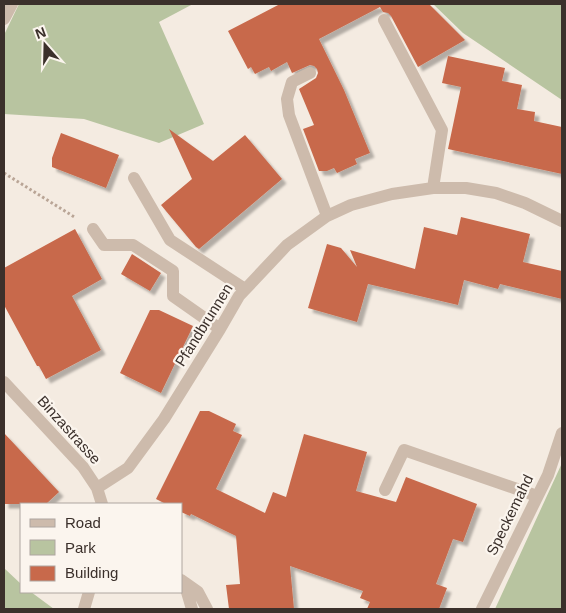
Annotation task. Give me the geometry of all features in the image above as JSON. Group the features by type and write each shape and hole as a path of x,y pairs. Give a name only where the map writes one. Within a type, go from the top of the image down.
{"street":[{"path":"4,19 12,4"},
{"path":"384,20 442,130 433,188"},
{"path":"310,73 292,82 287,99 289,116 327,216"},
{"path":"134,178 170,240 245,289"},
{"name":"Pfandbrunnen","path":"97,488 128,468 164,419 239,296 287,245 327,216 352,205 392,194 433,188 466,188 496,193 525,203 562,221"},
{"path":"93,229 104,245 133,245 173,271 173,296 220,328"},
{"name":"Binzastrasse","path":"4,382 83,467 97,488 102,503"},
{"name":"Speckemahd","path":"482,609 548,475 562,433"},
{"path":"385,490 404,450 537,496"},
{"path":"183,581 192,609"},
{"path":"183,581 198,592 208,609"},
{"path":"84,609 89,593"}],"path":[{"path":"4,173 93,229"}],"green space":[{"path":"19,4 193,4 159,22 204,124 159,143 84,119 4,114 4,35"},
{"path":"433,4 562,4 562,100 463,33"},
{"path":"562,463 562,609 495,609"},
{"path":"4,568 20,583 20,593 32,593 54,609 4,609"}],"building":[{"path":"280,4 429,4 465,40 418,67 391,16 383,12 380,7 319,39 344,90 370,153 355,159 357,164 337,173 334,168 327,171 319,171 303,129 314,125 299,89 316,78 317,69 310,65 292,73 287,62 271,71 269,67 255,74 251,67 248,69 228,31"},
{"path":"448,56 505,68 502,81 522,85 517,109 535,112 534,121 562,127 562,174 448,149 461,87 442,83"},
{"path":"169,129 213,161 245,135 282,179 199,249 161,205 192,179"},
{"path":"61,133 119,155 106,188 52,167 52,158"},
{"path":"461,217 530,234 523,262 562,271 562,299 500,284 498,289 464,280 458,305 368,284 357,322 308,308 327,244 341,248 357,267 350,250 415,269 424,227 457,235"},
{"path":"75,229 102,279 72,296 101,350 46,379 4,305 4,268"},
{"path":"132,254 161,273 150,291 121,274"},
{"path":"150,310 159,310 193,326 161,393 120,373"},
{"path":"200,411 209,411 236,424 233,431 242,435 216,489 265,513 273,492 286,497 304,434 367,452 356,491 396,502 406,477 477,504 463,542 453,539 436,584 447,588 439,609 367,609 370,602 360,598 363,591 290,566 294,609 229,609 226,585 240,584 236,536 191,514 190,516 182,512 182,503 164,503 156,499"},
{"path":"4,433 59,492 47,503 4,504"}]}
